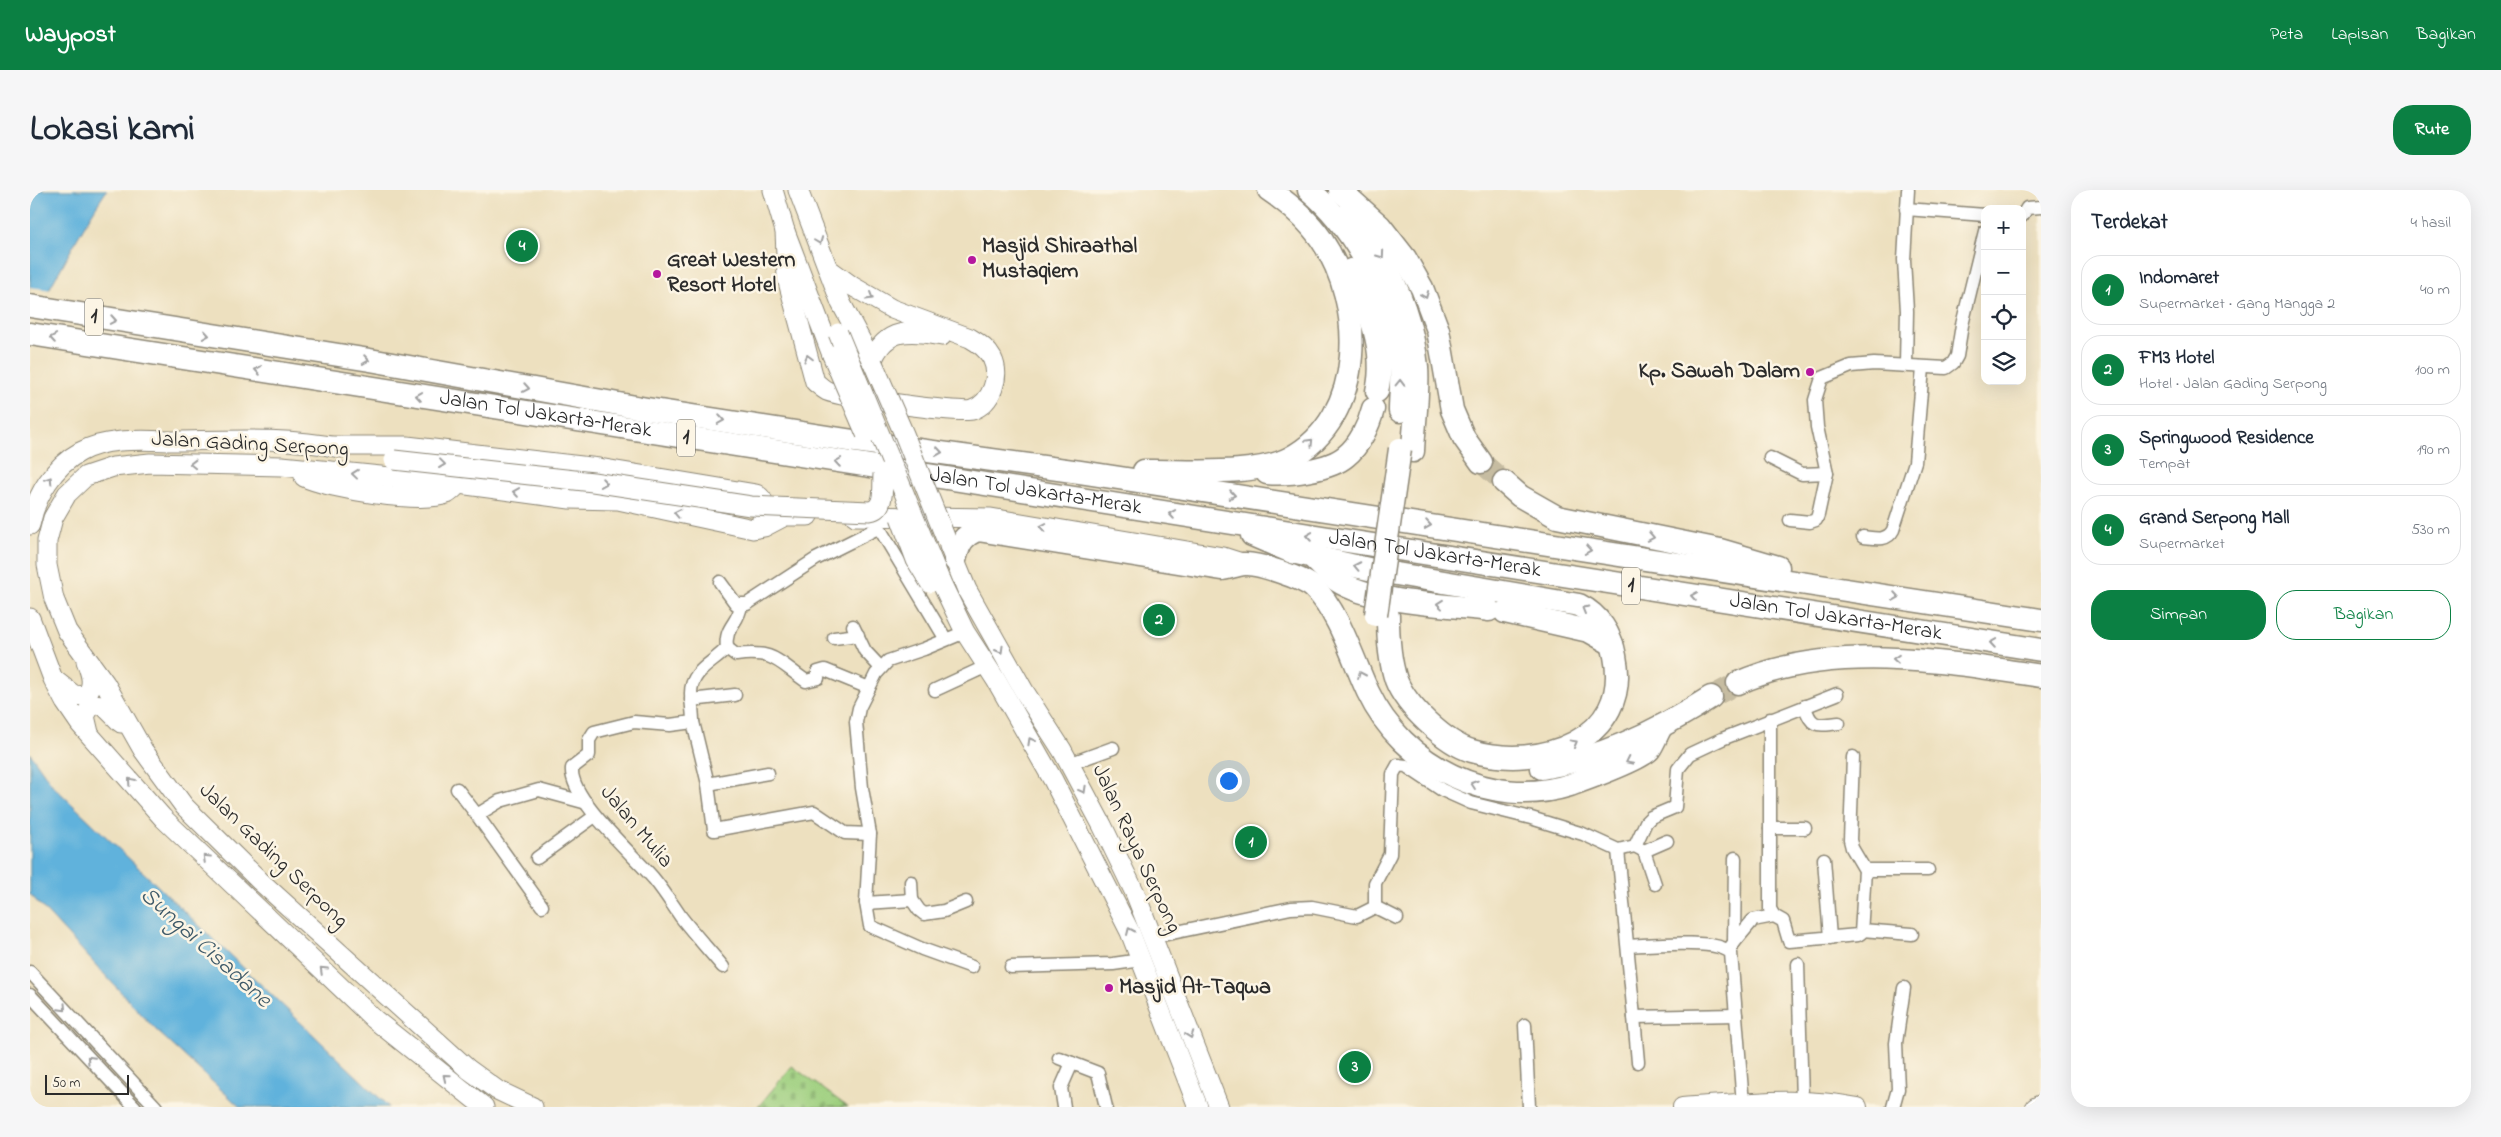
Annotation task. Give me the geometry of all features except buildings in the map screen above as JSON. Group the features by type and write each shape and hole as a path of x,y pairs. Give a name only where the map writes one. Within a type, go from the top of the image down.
{"highway":[{"path":"1080,472 1264,468 1291,458 1307,447 1326,425 1341,400 1348,378 1353,348 1350,312 1340,274 1321,239 1297,212 1269,190"},
{"path":"1234,470 1277,474 1331,465 1346,457 1365,429 1380,382 1378,343 1353,274 1338,242 1316,213 1295,190"},
{"path":"1309,190 1342,225 1363,257 1388,305 1401,359 1406,450"},
{"path":"1328,190 1363,230 1385,261 1400,296 1412,332 1417,369 1376,650 1384,684 1405,719 1430,743 1468,764 1500,770 1531,770 1564,764 1596,754 1661,727 1711,697"},
{"path":"1340,190 1380,226 1405,258 1422,288 1438,330 1452,410 1464,438 1481,462"},
{"name":"Jalan Tol Jakarta–Merak","path":"30,306 157,328 370,360 666,412 846,440 1080,472 2041,620"},
{"name":"Jalan Tol Jakarta–Merak","path":"30,334 2041,650"},
{"path":"1504,482 1520,496 1557,516 1720,550 1848,590"},
{"path":"1220,522 1292,552 1373,570 1579,605 1597,617 1613,645 1617,664 1615,694 1602,722 1584,737 1560,750 1532,757 1501,757 1470,751 1436,729 1414,709 1397,681 1388,649 1382,616"},
{"path":"955,560 961,540 968,534 978,530 1222,568 1245,564 1297,576 1315,589 1336,619 1369,694 1388,724 1408,747 1445,774 1482,787 1518,793 1554,790 1597,776 1648,752 1661,727"},
{"path":"1311,556 1338,581 1366,592 1410,601 1497,611 1589,631 1613,645"},
{"path":"1738,683 1777,668 1826,659 1867,657 2041,676"}],"main road":[{"path":"773,190 785,231 821,325 883,474 916,560 941,583"},
{"path":"798,190 830,270 849,336 916,506 941,583 965,632 992,673 1062,797 1130,932 1198,1107"},
{"path":"785,231 787,278 815,382 828,391 896,404 957,410 970,410 978,407 992,391 996,376 993,359 981,344 970,338 892,309 858,290 830,270"},
{"path":"802,272 815,282 849,336"},
{"path":"872,362 883,343 890,337 906,332 943,336 959,342 975,355 982,367 984,379 974,402 957,410"},
{"name":"Jalan Raya Serpong","path":"849,336 872,362 908,442 967,590 1069,764 1105,830 1153,936 1219,1107"},
{"name":"Jalan Gading Serpong","path":"30,525 38,500 56,471 66,461 94,446 129,441 223,440 287,442 328,446 394,460 594,482 734,504 870,511 876,510 880,506 883,474"},
{"path":"328,446 407,446 598,468 712,485 756,494 762,497 765,504 764,512 763,518 758,523 725,524"},
{"name":"Jalan Gading Serpong","path":"533,1107 497,1090 468,1069 260,881 184,806 143,750 119,705 67,631 54,599 47,565 47,541 53,518 67,494 86,476 113,467 150,463 282,466 459,484 570,499 618,500 753,529 764,527 785,516 991,518 1223,557 1245,564"},
{"name":"Jalan Raya Serpong","path":"941,583 985,623"},
{"path":"30,618 53,678 65,702 89,734 163,818 367,1012 484,1107"},
{"path":"53,678 74,695 85,696 88,693 92,679 82,650"},
{"path":"89,734 85,716 86,711 92,704 103,705 110,709 143,750"},
{"path":"1160,1007 1178,1001"},
{"path":"1682,1107 1802,1100 1834,1102 1858,1107"},
{"path":"2035,1107 2041,1104"}],"street":[{"path":"1906,365 1907,311 1904,260 1908,190"},
{"path":"2026,210 2041,207"},
{"path":"1906,209 1981,216"},
{"path":"1790,520 1810,522 1816,520 1827,473 1817,427 1816,400 1822,378 1851,366 1906,365 1923,368 1946,368 1953,363 1957,356 1962,326 1981,248"},
{"path":"1863,537 1888,537 1893,530 1915,462 1923,368"},
{"path":"1770,458 1802,474 1827,473"},
{"path":"720,582 736,604 747,604 816,559 876,529 881,531 945,638"},
{"path":"741,605 740,616 728,629 726,637 727,648 736,655 760,653 780,660 806,681 818,678 818,672 825,670 869,688"},
{"path":"834,638 856,631 865,651 881,668"},
{"path":"965,632 888,661 881,668 869,688 859,708 856,722 862,788 870,834 866,903 870,926 922,949 972,967"},
{"path":"727,648 694,677 691,700 693,722 708,784 714,830 814,812 845,832 870,834"},
{"path":"935,690 992,673"},
{"path":"1655,884 1639,848 1646,822 1651,817 1675,808 1678,769 1690,754 1770,719 1837,694"},
{"path":"691,700 735,695"},
{"path":"1805,706 1809,720 1814,724 1840,723"},
{"path":"1770,719 1770,909 1774,916 1783,921 1789,941 1858,935 1862,930 1864,870 1852,848 1850,840 1853,757"},
{"name":"Jalan Mulia","path":"693,722 670,725 634,722 594,732 589,740 588,755 572,768 573,780 595,816 620,846 654,879 682,918 723,967"},
{"path":"1069,764 1113,748"},
{"path":"1375,907 1375,883 1390,854 1393,774 1398,765 1406,766 1442,790 1471,804 1575,832 1618,850 1639,848 1667,841"},
{"path":"708,784 768,773"},
{"path":"457,790 477,814 542,906"},
{"path":"477,814 500,801 539,790 587,803"},
{"path":"537,858 595,816"},
{"path":"1770,828 1805,828"},
{"path":"1618,850 1638,1062"},
{"path":"1736,858 1731,947 1743,1104"},
{"path":"1824,859 1830,938"},
{"path":"1864,870 1928,870"},
{"path":"911,882 912,900 924,914 944,911 966,902"},
{"path":"866,903 912,900"},
{"path":"1153,936 1291,908 1312,907 1357,916 1375,907"},
{"path":"1375,907 1397,918"},
{"path":"1731,947 1753,920 1774,916"},
{"path":"1862,930 1912,934"},
{"path":"1628,946 1681,943 1731,947"},
{"path":"1011,967 1113,964 1141,960"},
{"path":"1798,964 1802,1100"},
{"path":"30,972 156,1107"},
{"path":"1893,1107 1898,1089 1896,1043 1904,988"},
{"path":"30,996 135,1107"},
{"path":"1634,1016 1736,1015"},
{"path":"1525,1025 1529,1107"},
{"path":"1059,1058 1098,1073 1106,1107"},
{"path":"1064,1107 1061,1088 1072,1063"}],"green space":[{"path":"792,1066 848,1107 758,1107"}],"water":[{"path":"30,190 107,190 30,321"},
{"name":"Sungai Cisadane","path":"30,753 53,786 389,1107 240,1107 155,1029 30,894"}],"pier":[{"path":"30,287 52,290 30,323"}],"tunnel":[{"path":"1481,462 1504,482"},
{"path":"1711,697 1738,683"}],"place":[{"name":"Grand Serpong Mall","path":"522,246"},
{"name":"Masjid Shiraathal Mustaqiem","path":"972,260"},
{"name":"Great Western Resort Hotel","path":"657,274"},
{"name":"Kp. Sawah Dalam","path":"1810,372"},
{"name":"FM3 Hotel","path":"1159,620"},
{"name":"Indomaret","path":"1251,842"},
{"name":"Masjid At-Taqwa","path":"1109,988"},
{"name":"Springwood Residence","path":"1355,1067"}]}
